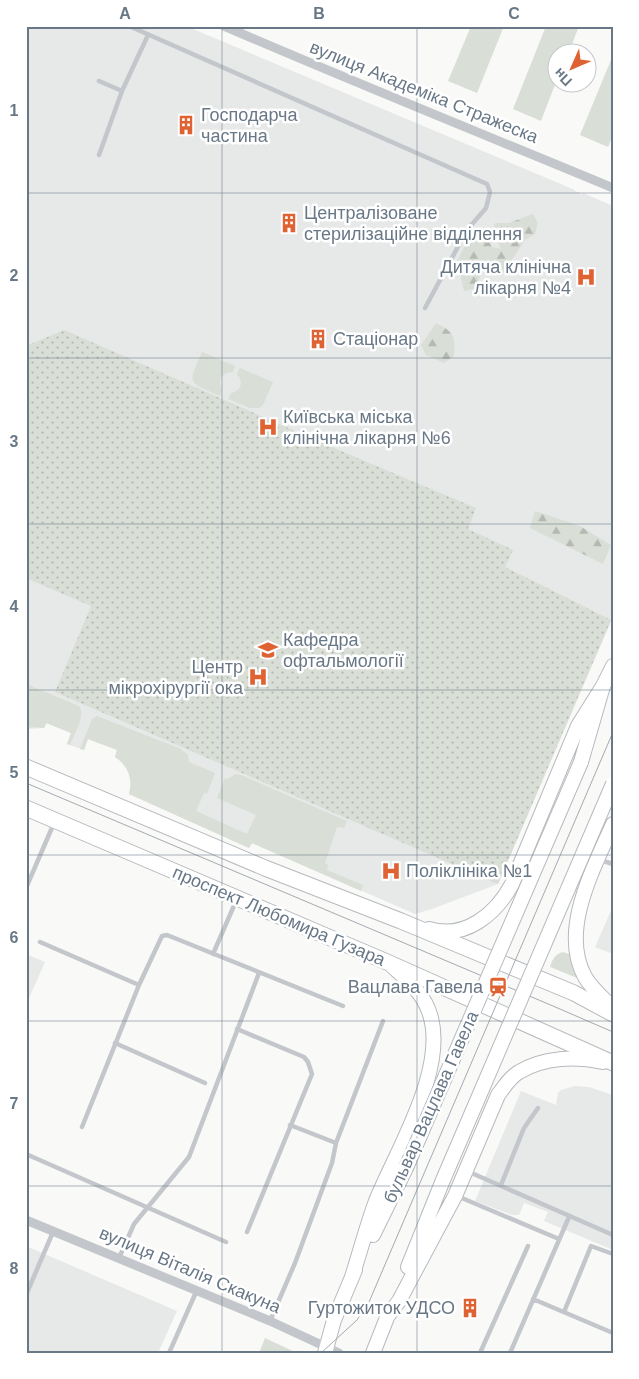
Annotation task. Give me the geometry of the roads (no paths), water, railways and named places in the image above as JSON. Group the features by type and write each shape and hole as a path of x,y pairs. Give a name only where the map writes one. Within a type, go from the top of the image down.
{"main road":[{"name":"бульвар Вацлава Гавела","path":"330,1351 334,1320 352,1277 406,1168 580,762 604,686 613,666"},
{"path":"401,921 436,931 447,932 473,925 485,918 505,898 578,726 604,686"},
{"path":"26,767 266,868 401,921 574,993 613,1014"},
{"path":"373,1353 444,1180 613,784"},
{"name":"проспект Любомира Гузара","path":"26,808 387,962 613,1064"},
{"path":"612,826 579,910 575,938 576,951 584,976 594,990 613,1008"},
{"path":"352,1277 376,1202 424,1092 434,1054 434,1034 429,1010 420,994 387,962"},
{"path":"387,1317 399,1301 455,1196 498,1095 506,1083 518,1073 534,1065 566,1059 588,1059 613,1064"}],"street":[{"name":"вулиця Академіка Стражеска","path":"224,26 362,86 613,188"},
{"name":"вулиця Віталія Скакуна","path":"26,1220 270,1321 330,1351"}],"lane":[{"path":"129,26 486,184 490,192 486,208 467,230 425,308"},
{"path":"100,155 122,90 148,35"},
{"path":"99,81 122,90"},
{"path":"26,888 55,820"},
{"path":"598,860 613,864"},
{"path":"213,954 238,898"},
{"path":"82,1127 139,985 162,936 167,935 343,1006"},
{"path":"40,942 139,985"},
{"path":"119,1258 132,1227 189,1157 259,973"},
{"path":"270,1321 295,1263 332,1163 336,1143 383,1021"},
{"path":"237,1029 304,1058 308,1062 312,1074 246,1232"},
{"path":"115,1043 205,1083"},
{"path":"501,1185 524,1128 538,1108"},
{"path":"290,1125 336,1143"},
{"path":"26,1154 226,1242"},
{"path":"466,1171 613,1235"},
{"path":"455,1196 559,1239"},
{"path":"510,1353 569,1217"},
{"path":"26,1295 53,1232"},
{"path":"480,1353 528,1246"},
{"path":"564,1312 591,1246 613,1254"},
{"path":"169,1353 197,1290"},
{"path":"533,1299 613,1333"}],"tram line":[{"path":"321,1353 357,1320 369,1302 613,732"},
{"path":"26,783 613,1032"}],"place":[{"name":"Господарча частина","path":"186,125"},
{"name":"Централізоване стерилізаційне відділення","path":"289,223"},
{"name":"Дитяча клінічна лікарня №4","path":"586,277"},
{"name":"Стаціонар","path":"318,339"},
{"name":"Київська міська клінічна лікарня №6","path":"268,427"},
{"name":"Кафедра офтальмології","path":"268,650"},
{"name":"Центр мікрохірургії ока","path":"258,677"},
{"name":"Поліклініка №1","path":"391,871"},
{"name":"Вацлава Гавела","path":"498,987"},
{"name":"Гуртожиток УДСО","path":"470,1308"}]}
